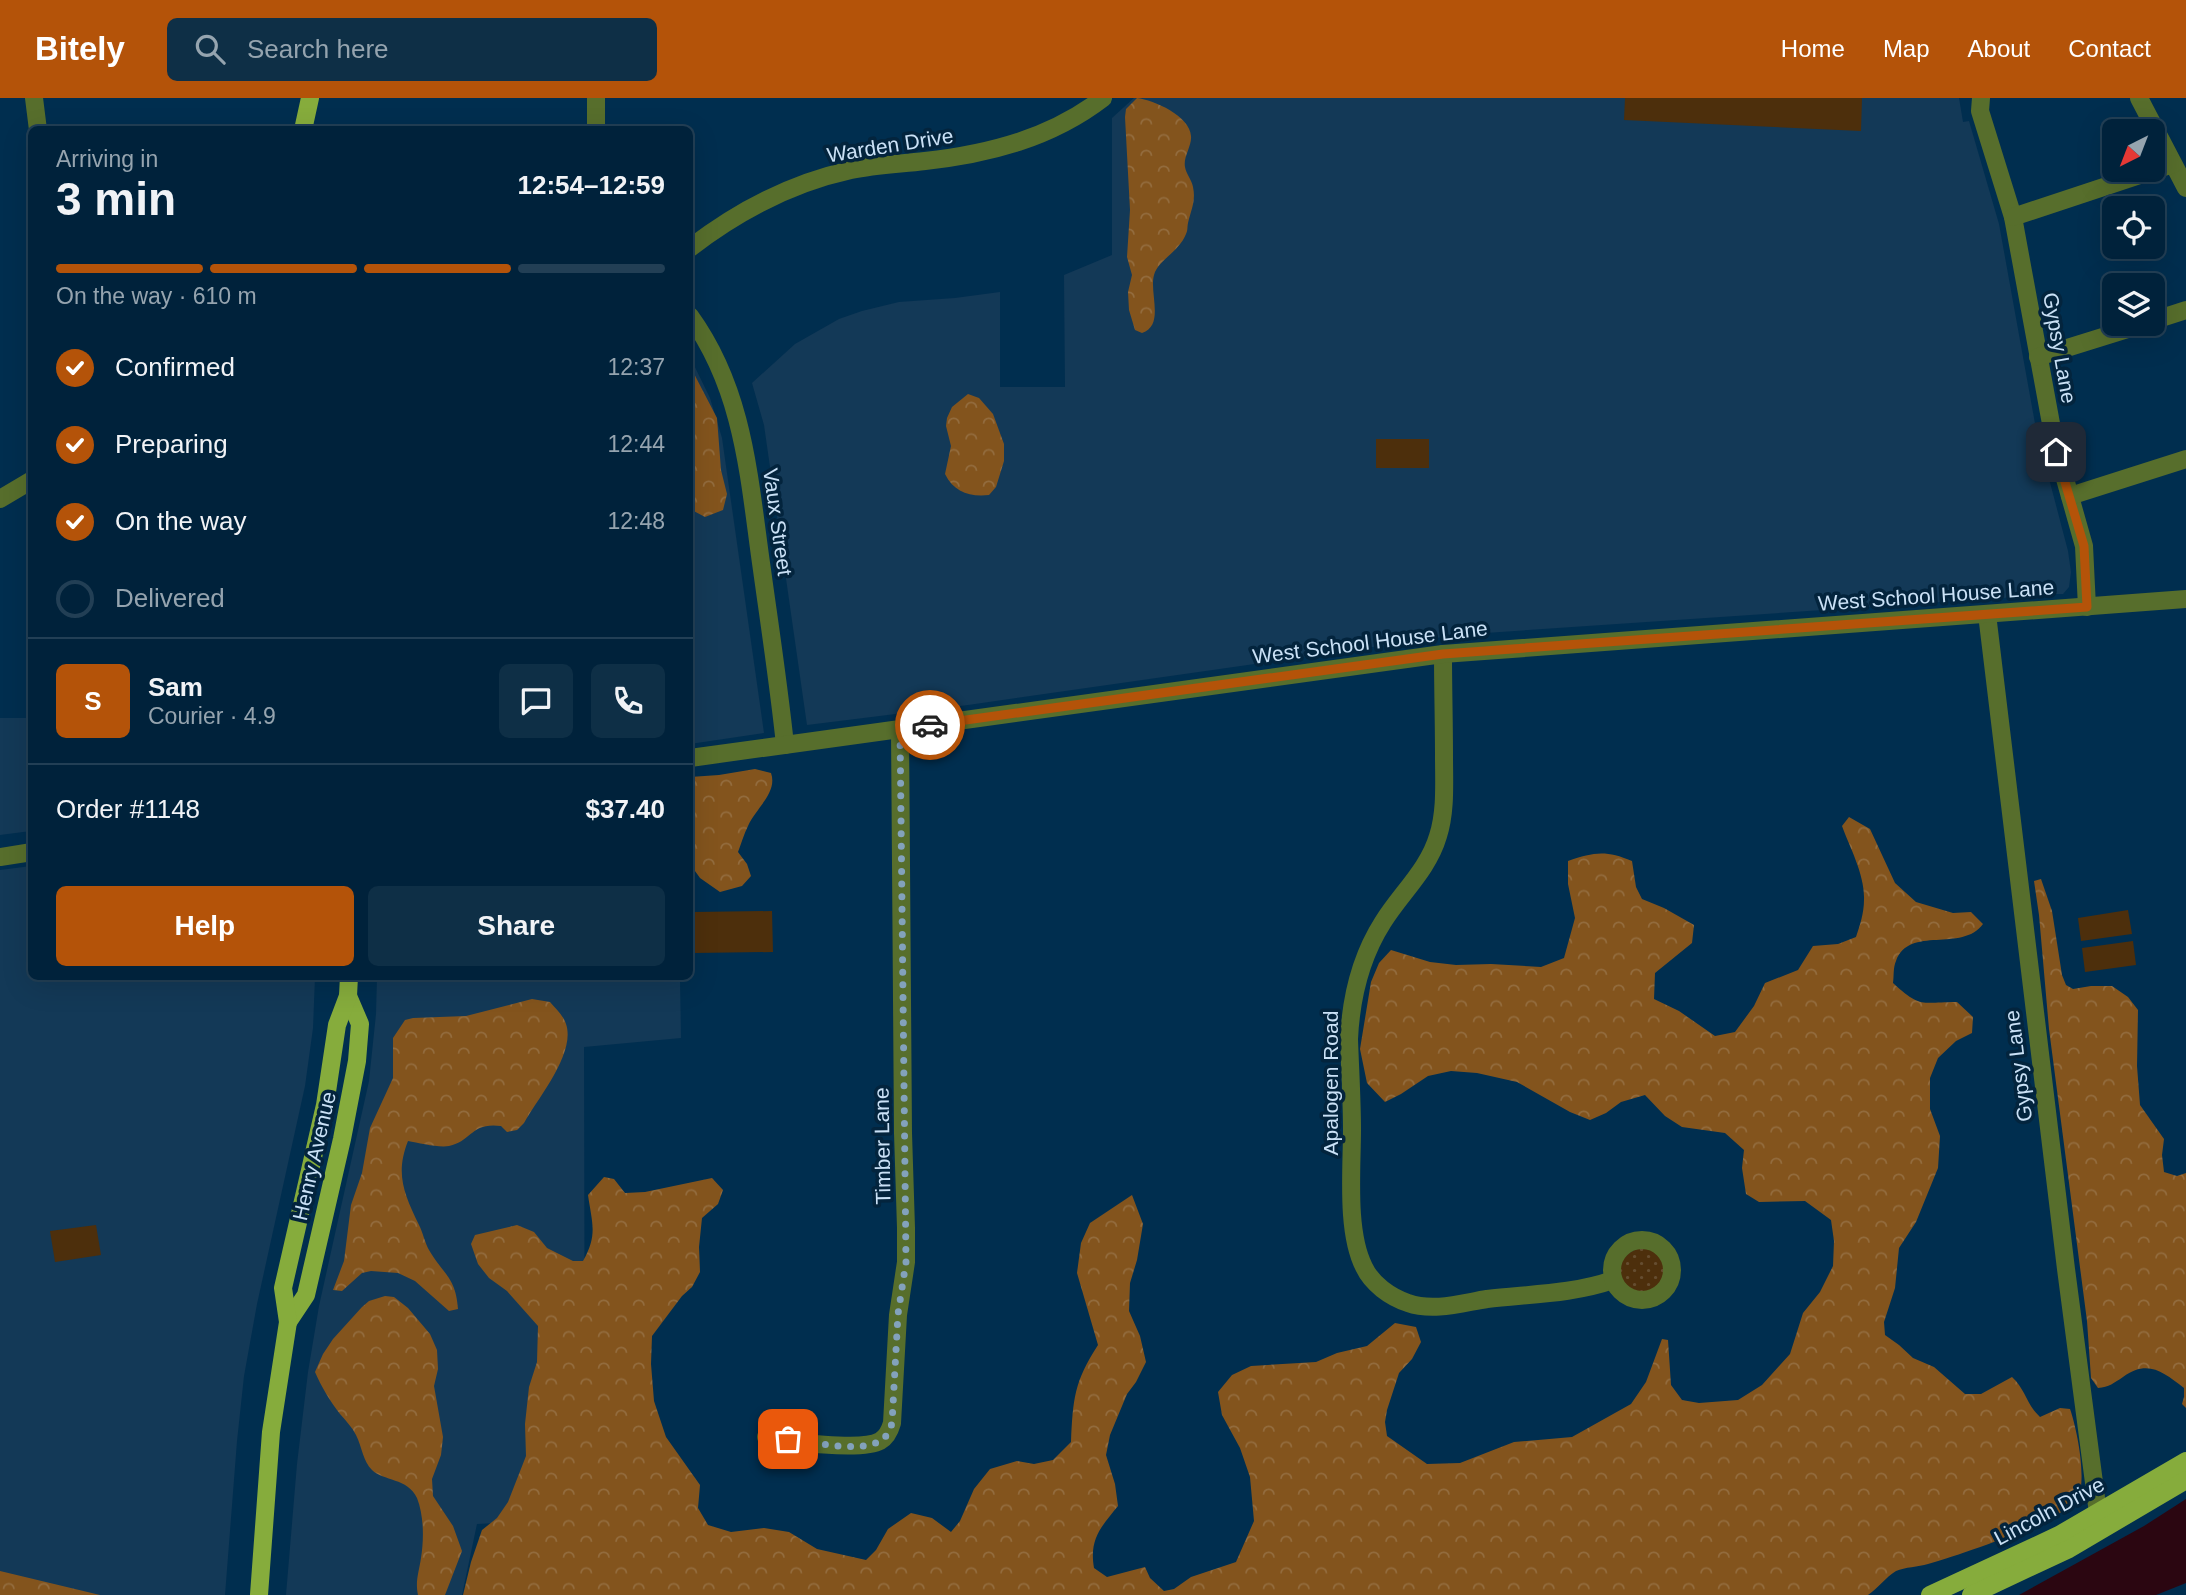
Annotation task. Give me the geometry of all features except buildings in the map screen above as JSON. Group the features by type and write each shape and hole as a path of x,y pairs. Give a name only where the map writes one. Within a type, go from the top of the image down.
{"main road":[{"path":"304,126 310,98"},
{"name":"Henry Avenue","path":"259,1595 271,1432 288,1322 306,1295 352,1089 360,1024 348,996 349,980"},
{"name":"Lincoln Drive","path":"1930,1595 2042,1544 2186,1461"},
{"name":"Lincoln Drive","path":"1971,1595 2069,1549 2186,1480"}],"street":[{"path":"34,98 38,126"},
{"path":"596,98 596,126"},
{"name":"Warden Drive","path":"693,246 736,215 794,188 854,169 968,156 1009,146 1052,129 1103,98"},
{"name":"Gypsy Lane","path":"1980,98 1980,111 2012,217 2054,440 2084,546 2087,607"},
{"path":"2139,98 2186,188"},
{"path":"2012,217 2173,164"},
{"path":"2165,317 2186,310"},
{"name":"Vaux Street","path":"693,321 710,347 726,381 742,436 785,745"},
{"path":"2038,357 2105,336"},
{"path":"2070,496 2186,459"},
{"path":"0,499 28,482"},
{"name":"West School House Lane","path":"693,758 1443,654 2186,599"},
{"name":"Gypsy Lane","path":"1987,614 2098,1513"},
{"name":"Apalogen Road","path":"1443,654 1444,796 1439,836 1426,863 1382,922 1371,942 1358,977 1350,1015 1353,1219 1359,1256 1371,1279 1381,1289 1408,1303 1421,1306 1562,1292 1613,1280"},
{"name":"Timber Lane","path":"766,1437 858,1446 881,1441 889,1433 892,1423 898,1314 906,1262 900,729"},
{"path":"0,857 28,853"}],"shaded area":[{"path":"1134,98 1959,98 1963,122 1969,121 1999,224 2036,429 2068,551 2071,572 2069,587 2063,594 1456,635 968,705 807,725 764,425 752,383 795,344 839,319 899,302 1000,292 1000,387 1065,387 1064,275 1112,255 1112,118"},
{"path":"1625,98 1862,98 1861,131 1624,120"},
{"path":"693,363 710,398 722,438 764,733 693,744"},
{"path":"1376,439 1429,439 1429,468 1376,468"},
{"path":"0,718 28,718 28,831 0,835"},
{"path":"28,866 28,980 315,980 313,1028 305,1086 244,1376 225,1595 73,1595 0,1578 0,870"},
{"path":"2128,910 2132,934 2081,941 2078,918"},
{"path":"772,911 773,952 693,953 693,912"},
{"path":"2133,941 2136,965 2085,972 2082,948"},
{"path":"377,980 680,980 681,1038 584,1047 585,1518 477,1524 462,1595 286,1595 308,1372 319,1306 369,1081"},
{"path":"96,1225 101,1255 55,1262 50,1231"},
{"path":"1644,1247 1662,1257 1666,1274 1660,1287 1640,1293 1628,1290 1616,1272 1626,1255"},
{"path":"2186,1499 2186,1583 2156,1595 2019,1595 2144,1526"}],"green space":[{"path":"1137,98 1170,110 1185,122 1191,140 1185,163 1194,197 1183,240 1154,275 1155,316 1149,329 1142,333 1135,330 1129,310 1128,292 1132,275 1127,257 1130,210 1125,117 1126,109"},
{"path":"693,372 717,418 721,470 727,494 723,510 705,517 693,511"},
{"path":"968,394 979,398 993,414 1004,444 1004,461 996,487 989,495 963,492 953,485 945,474 951,446 946,426 947,418 952,407"},
{"path":"755,769 771,773 772,780 769,794 751,820 738,852 747,864 751,876 742,886 720,892 700,878 693,868 693,777"},
{"path":"1849,817 1870,829 1895,883 1916,902 1953,913 1971,912 1983,924 1962,937 1912,944 1903,950 1895,963 1893,983 1910,997 1929,1003 1957,1002 1973,1017 1972,1033 1956,1041 1938,1058 1930,1078 1930,1109 1940,1136 1938,1168 1916,1222 1899,1248 1895,1288 1884,1322 1885,1335 1913,1358 1934,1367 1965,1394 1981,1394 2012,1377 2040,1417 2060,1408 2070,1409 2080,1454 2081,1490 2070,1507 2054,1516 1961,1554 1896,1571 1868,1595 463,1595 482,1530 497,1518 508,1502 526,1456 525,1424 529,1387 537,1362 538,1326 507,1291 489,1278 478,1264 471,1244 475,1235 517,1225 534,1232 547,1248 573,1261 583,1261 592,1236 588,1195 604,1177 614,1179 625,1193 645,1192 712,1178 723,1190 718,1204 702,1218 700,1272 692,1287 652,1336 654,1401 666,1437 700,1485 698,1508 708,1525 731,1532 764,1528 789,1532 817,1549 866,1560 876,1550 888,1529 911,1513 932,1518 951,1532 960,1521 974,1489 990,1469 1017,1461 1034,1464 1053,1460 1071,1442 1076,1391 1098,1345 1077,1273 1081,1243 1090,1223 1132,1195 1143,1224 1130,1283 1129,1311 1140,1336 1146,1362 1127,1394 1110,1435 1106,1455 1115,1484 1118,1506 1098,1534 1093,1558 1094,1568 1107,1577 1145,1567 1150,1578 1164,1591 1174,1589 1191,1577 1236,1562 1254,1521 1250,1477 1240,1448 1222,1415 1218,1392 1232,1375 1251,1366 1316,1362 1337,1353 1367,1346 1395,1323 1416,1327 1421,1342 1412,1359 1399,1373 1387,1410 1387,1436 1427,1464 1460,1463 1514,1442 1572,1437 1631,1404 1646,1382 1662,1339 1668,1340 1671,1385 1682,1400 1699,1403 1738,1400 1762,1385 1790,1354 1803,1313 1820,1292 1833,1266 1831,1220 1805,1201 1759,1202 1746,1194 1742,1168 1744,1150 1725,1133 1682,1127 1665,1116 1645,1095 1621,1102 1590,1120 1570,1112 1517,1082 1477,1073 1451,1071 1428,1076 1385,1102 1367,1083 1360,1049 1371,982 1379,963 1391,950 1430,962 1456,965 1541,967 1564,958 1575,918 1568,884 1568,861 1593,854 1615,855 1632,861 1636,887 1642,899 1694,925 1692,943 1655,973 1654,999 1679,1011 1715,1036 1735,1032 1754,1006 1765,983 1798,970 1813,946 1838,944 1856,937 1863,910 1864,891 1860,871 1842,826"},
{"path":"2041,879 2052,911 2066,985 2073,989 2112,986 2128,997 2138,1010 2137,1066 2140,1105 2164,1139 2164,1172 2177,1176 2186,1173 2186,1408 2182,1404 2184,1388 2155,1370 2140,1369 2098,1388 2091,1378 2087,1321 2049,1029 2034,881"},
{"path":"532,999 550,1002 565,1021 568,1036 566,1048 554,1075 524,1123 517,1130 507,1132 501,1126 483,1127 457,1144 449,1146 408,1141 404,1153 402,1174 406,1194 429,1250 452,1283 458,1309 449,1311 415,1281 398,1273 362,1273 342,1291 333,1290 344,1261 351,1205 362,1173 370,1128 393,1078 393,1038 405,1020 466,1016"},
{"path":"385,1296 394,1297 408,1308 430,1334 437,1350 438,1369 434,1386 443,1437 441,1455 432,1479 433,1496 453,1526 462,1551 445,1595 418,1595 417,1581 423,1535 417,1498 402,1483 372,1470 354,1432 329,1399 315,1372 333,1339 362,1307 369,1301"},
{"path":"0,1571 100,1595 0,1595"}],"way so far":[{"path":"788,1439 858,1446 881,1441 889,1433 892,1423 898,1314 906,1262 900,729 930,725"}],"route":[{"path":"930,725 1443,654 2087,607 2084,546 2056,452"}]}
